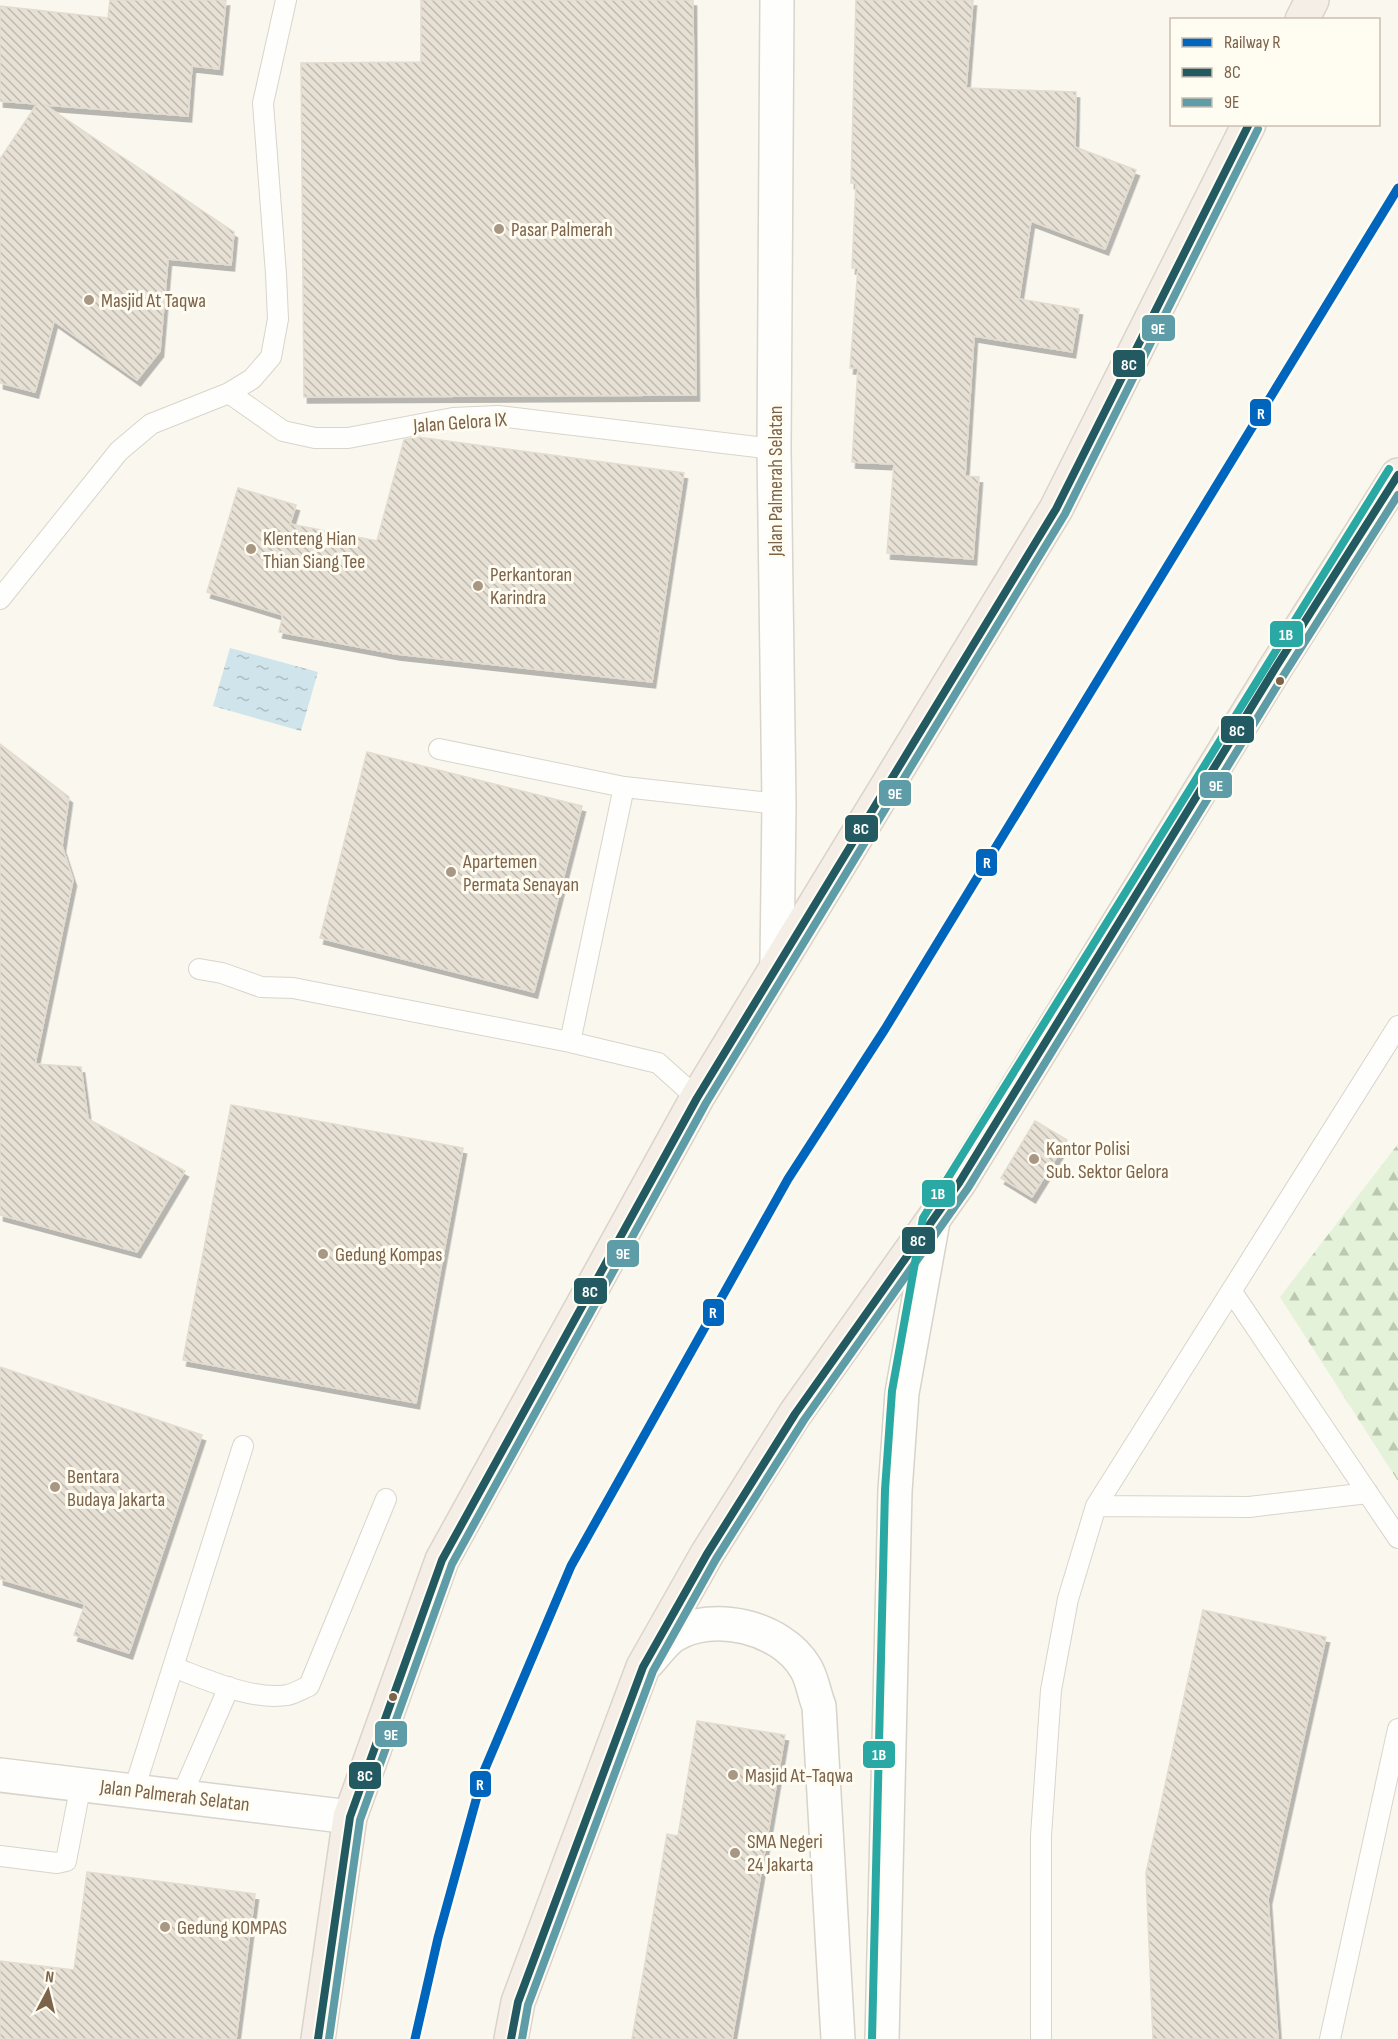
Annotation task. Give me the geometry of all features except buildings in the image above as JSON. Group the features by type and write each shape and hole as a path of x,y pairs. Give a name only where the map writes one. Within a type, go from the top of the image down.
{"highway":[{"path":"1303,18 1312,0"},
{"path":"318,2039 350,1817 442,1560 696,1098 1056,508 1248,126"},
{"path":"511,2039 518,2002 643,1667 707,1554 795,1414 933,1221 1398,475"}],"main road":[{"name":"Jalan Palmerah Selatan","path":"777,0 774,449 779,804 777,962"},
{"path":"882,2039 895,1491 902,1393 933,1221"},
{"path":"643,1667 674,1635 708,1623 745,1626 777,1640 805,1666 819,1706 837,2039"},
{"name":"Jalan Palmerah Selatan","path":"0,1775 350,1817"}],"lane":[{"path":"0,599 119,451 151,424 229,393 252,379 271,357 278,319 263,103 286,0"},
{"name":"Jalan Gelora IX","path":"229,393 282,430 315,438 348,438 443,420 498,416 774,449"},
{"path":"439,749 624,787 779,804"},
{"path":"570,1042 624,787"},
{"path":"199,969 222,973 261,987 294,988 570,1042 658,1063 696,1098"},
{"path":"1041,2039 1041,1836 1051,1690 1068,1599 1096,1506 1398,1026"},
{"path":"1232,1292 1398,1538"},
{"path":"134,1790 243,1446"},
{"path":"1096,1506 1249,1507 1368,1492"},
{"path":"173,1667 228,1687 275,1696 289,1695 309,1686 386,1499"},
{"path":"182,1796 228,1687"},
{"path":"1330,2039 1398,1729"},
{"path":"0,1856 57,1863 66,1861 81,1784"}],"green space":[{"path":"1398,1144 1398,1481 1280,1297"}],"water":[{"path":"230,648 318,672 301,731 213,706"}],"rail line":[{"name":"R","path":"415,2039 438,1938 484,1771 571,1566 788,1179 885,1029 1398,188"}],"transit line":[{"name":"8C","path":"318,2039 350,1817 442,1560 697,1098 1056,509 1248,126"},
{"name":"9E","path":"329,2039 360,1820 452,1564 706,1103 1065,514 1258,129"},
{"name":"1B","path":"872,2039 885,1490 892,1391 923,1218 1389,469"},
{"name":"8C","path":"511,2039 518,2002 643,1667 707,1554 795,1414 959,1183 1276,667 1398,475"},
{"name":"9E","path":"522,2039 528,2005 653,1671 716,1559 804,1420 968,1188 1285,673 1398,495"}],"place":[{"name":"Pasar Palmerah","path":"499,229"},
{"name":"Masjid At Taqwa","path":"89,300"},
{"name":"Klenteng Hian Thian Siang Tee","path":"251,549"},
{"name":"Perkantoran Karindra","path":"478,586"},
{"name":"Apartemen Permata Senayan","path":"451,872"},
{"name":"Kantor Polisi Sub. Sektor Gelora","path":"1034,1159"},
{"name":"Gedung Kompas","path":"323,1254"},
{"name":"Bentara Budaya Jakarta","path":"55,1487"},
{"name":"Masjid At-Taqwa","path":"733,1775"},
{"name":"SMA Negeri 24 Jakarta","path":"735,1853"},
{"name":"Gedung KOMPAS","path":"165,1927"}]}
